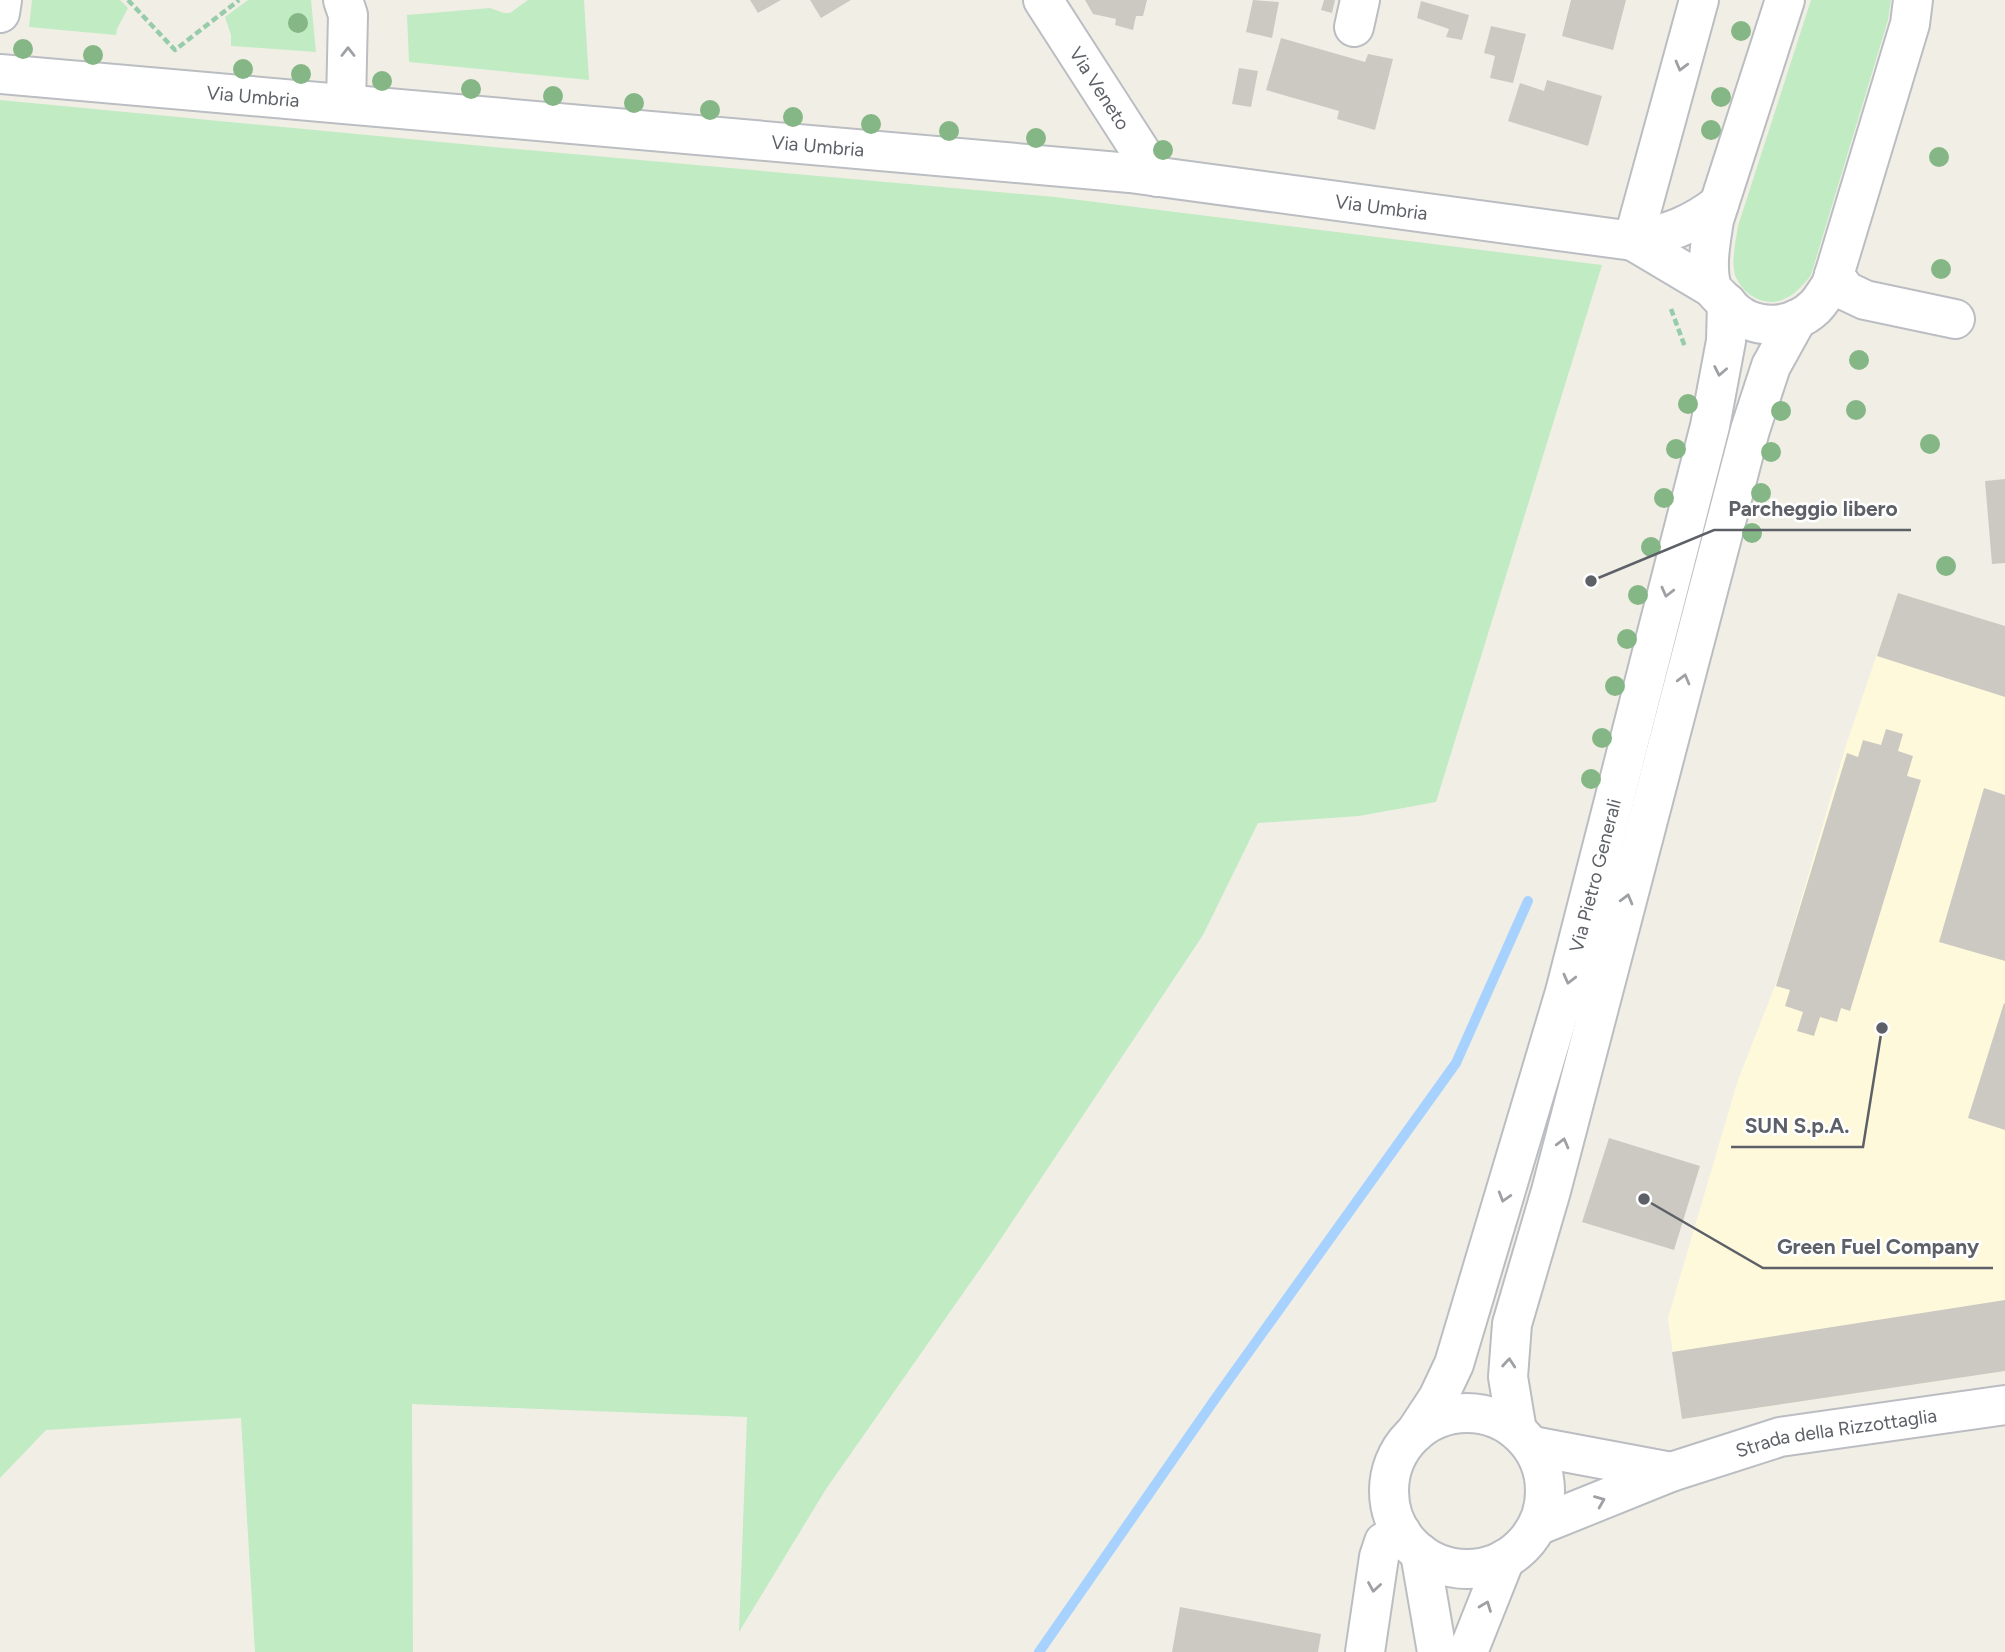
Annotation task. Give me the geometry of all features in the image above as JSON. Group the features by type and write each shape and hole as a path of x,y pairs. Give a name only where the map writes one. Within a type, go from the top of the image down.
{"street":[{"path":"0,13 2,0"},
{"path":"343,0 348,15 346,104"},
{"name":"Via Veneto","path":"1043,0 1157,177"},
{"path":"1633,241 1699,0"},
{"name":"Via Pietro Generali","path":"1415,1433 1438,1398 1454,1364 1566,992 1710,426 1726,341 1710,251 1714,220 1785,0"},
{"path":"1633,241 1719,295 1734,312 1754,323 1773,327 1797,319 1815,307 1832,285 1910,24 1913,0"},
{"name":"Via Umbria","path":"0,74 1157,177 1633,241"},
{"path":"1633,241 1677,229 1698,220 1720,204"},
{"path":"1835,275 1846,291 1865,300 1955,319"},
{"name":"Via Pietro Generali","path":"1525,1438 1508,1377 1512,1324 1554,1178 1749,430 1771,366 1797,319"},
{"name":"Strada della Rizzottaglia","path":"1537,1526 1671,1472 1780,1437 2005,1405"},
{"path":"1437,1652 1411,1543 1391,1506 1390,1479 1399,1453 1415,1433 1439,1418 1466,1412 1493,1417 1525,1438 1671,1472"},
{"path":"1365,1652 1379,1558 1384,1542 1411,1543 1440,1564 1462,1569 1484,1567 1504,1559 1523,1545 1537,1526 1543,1512 1545,1481 1541,1465 1525,1438"},
{"path":"1468,1652 1504,1559"}],"path":[{"path":"128,0 175,50 239,0"}],"shaded area":[{"path":"1898,593 2005,626 2005,1371 1682,1419 1668,1318 1738,1080 1779,976 1846,745"}],"green space":[{"path":"32,0 120,0 128,8 116,35 29,27"},
{"path":"248,0 311,0 316,52 231,46 231,35 225,17"},
{"path":"528,0 584,0 589,80 409,62 407,15 490,8 510,13"},
{"path":"1811,0 1891,0 1888,20 1811,275 1799,289 1785,299 1770,302 1752,296 1738,281 1734,269 1735,244 1738,226"},
{"path":"0,100 1055,197 1602,265 1436,802 1359,816 1258,823 1203,935 994,1249 826,1489 739,1632 747,1417 412,1404 413,1652 255,1652 241,1418 46,1430 0,1478"}],"building":[{"path":"750,0 781,0 758,13"},
{"path":"810,0 851,0 821,18"},
{"path":"1085,0 1147,0 1143,16 1136,16 1133,30 1115,25 1116,19 1093,14"},
{"path":"1253,0 1279,2 1272,38 1246,32"},
{"path":"1324,0 1335,0 1332,13 1321,10"},
{"path":"1571,0 1626,0 1613,50 1562,36"},
{"path":"1421,1 1469,15 1462,40 1446,37 1449,29 1417,18"},
{"path":"1491,26 1526,34 1513,83 1490,78 1495,56 1484,53"},
{"path":"1281,38 1365,62 1368,54 1393,59 1375,130 1337,119 1339,111 1266,90"},
{"path":"1239,68 1258,71 1251,107 1232,104"},
{"path":"1547,80 1602,96 1588,146 1508,121 1520,83 1544,91"},
{"path":"2005,479 2005,563 1992,564 1985,481"},
{"path":"1898,593 2005,626 2005,697 1877,656"},
{"path":"1886,729 1903,734 1898,751 1913,756 1907,776 1921,780 1850,1011 1841,1008 1837,1022 1820,1017 1814,1036 1797,1031 1803,1012 1785,1006 1790,990 1776,986 1847,753 1858,757 1863,740 1881,745"},
{"path":"1984,788 2005,795 2005,961 1939,942"},
{"path":"2005,1004 2005,1130 1968,1118"},
{"path":"1609,1138 1700,1166 1674,1250 1582,1222"},
{"path":"2005,1300 2005,1371 1682,1419 1672,1352"},
{"path":"1180,1607 1321,1634 1318,1652 1172,1652"}],"waterway":[{"path":"1039,1652 1215,1399 1456,1063 1528,901"}],"place":[{"name":"Parcheggio libero","path":"1591,581"},
{"name":"SUN S.p.A.","path":"1882,1028"},
{"name":"Green Fuel Company","path":"1644,1199"}]}
